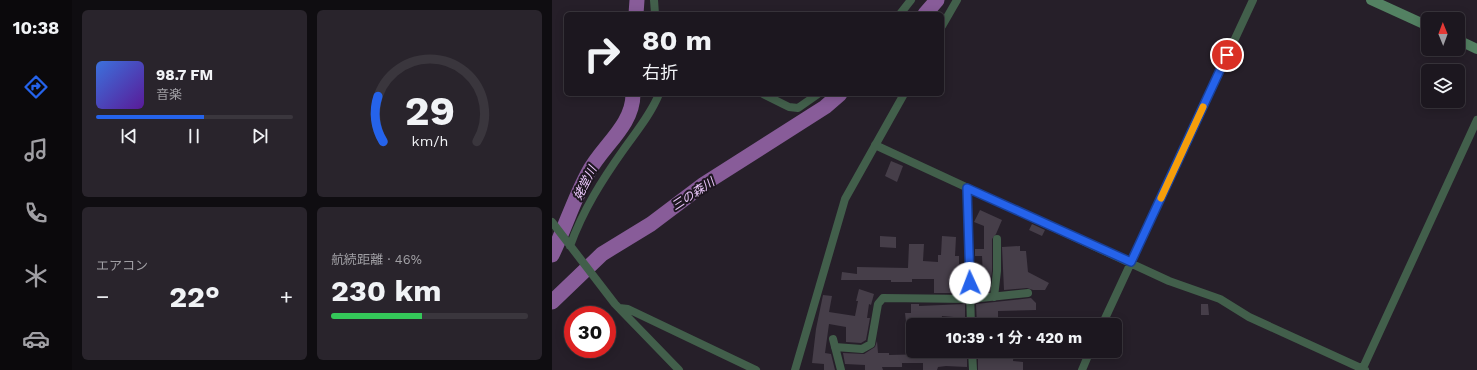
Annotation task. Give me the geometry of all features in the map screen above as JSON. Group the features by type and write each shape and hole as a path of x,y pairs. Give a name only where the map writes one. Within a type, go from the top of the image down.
{"street":[{"path":"654,0 655,12"},
{"path":"902,12 911,0"},
{"path":"944,23 957,0"},
{"path":"1105,318 1253,0"},
{"path":"1371,0 1421,23"},
{"path":"1465,43 1477,49"},
{"path":"569,244 594,192 640,126 658,96"},
{"path":"767,96 789,107 798,108 815,96"},
{"path":"795,370 845,199 903,96"},
{"path":"875,145 1131,262 1169,281 1220,299 1250,317 1363,370 1477,120"},
{"path":"967,188 971,318"},
{"path":"552,222 594,278 619,308 679,370"},
{"path":"994,297 997,271 997,239"},
{"path":"842,370 834,343 862,349 871,344 878,304 882,298 971,299 1028,293"},
{"path":"619,308 628,309 756,370"},
{"path":"972,358 973,370"},
{"path":"1082,370 1087,358"}],"building":[{"path":"891,161 903,166 897,182 885,176"},
{"path":"980,210 1002,220 996,234 992,239 992,271 989,292 979,293 978,277 983,277 982,256 975,256 975,249 984,249 984,226 974,222"},
{"path":"1032,224 1045,230 1042,236 1029,230"},
{"path":"880,236 896,237 896,248 880,247"},
{"path":"942,236 956,237 955,256 959,256 959,264 964,264 964,276 950,276 950,289 964,289 965,293 934,293 934,279 912,279 912,282 891,282 891,280 841,280 842,272 857,274 857,267 908,268 909,244 924,244 923,261 938,262 938,255 941,255"},
{"path":"1020,246 1020,251 1026,251 1028,272 1049,283 1045,290 1033,290 1027,288 1004,290 1002,247"},
{"path":"859,289 874,294 871,305 869,304 867,318 870,318 866,340 861,343 846,342 846,327 829,324 825,353 831,354 835,370 824,370 824,364 812,363 816,329 823,295 832,296 829,312 855,316 858,301 856,301"},
{"path":"1031,298 1036,303 1036,310 998,311 998,318 977,318 976,304"},
{"path":"911,304 919,304 919,306 965,304 965,318 942,316 942,318 906,318 906,322 905,313 911,313"},
{"path":"1201,304 1208,304 1209,315 1201,315"},
{"path":"877,341 878,353 889,353 889,355 906,355 906,358 967,358 967,367 946,366 938,367 937,370 923,370 923,363 902,363 902,367 882,367 883,370 865,370 865,365 845,364 843,353 864,354 875,347"},
{"path":"978,358 1013,358 1013,361 1023,362 1023,370 978,370"}],"waterway":[{"name":"姥堂川","path":"636,12 637,0"},
{"name":"三の森川","path":"927,12 937,0"},
{"name":"姥堂川","path":"552,255 588,173 628,116 632,105 633,96"},
{"name":"三の森川","path":"552,302 602,254 651,224 704,184 825,107 838,96"}],"slow traffic":[{"path":"1161,198 1203,107"}],"route":[{"path":"970,283 967,188 1131,262 1227,55"}]}
